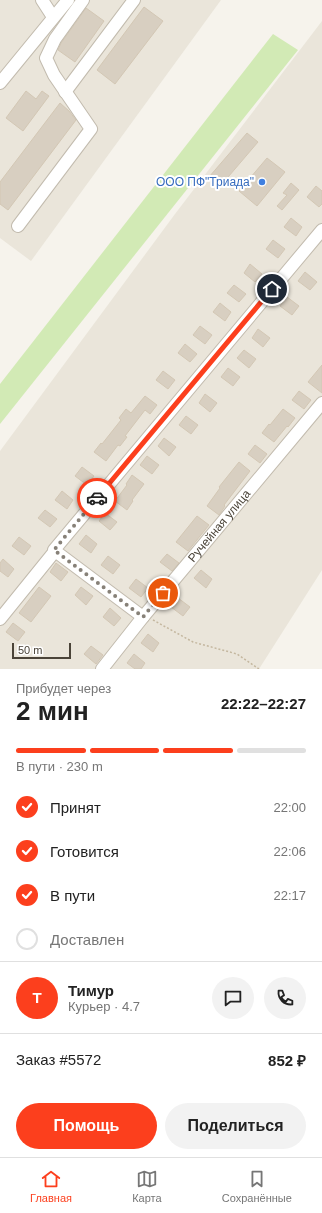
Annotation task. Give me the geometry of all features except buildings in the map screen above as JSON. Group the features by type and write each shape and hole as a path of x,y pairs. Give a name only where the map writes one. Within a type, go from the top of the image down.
{"street":[{"path":"42,0 53,17"},
{"path":"0,83 68,0"},
{"path":"18,226 91,129 54,75 46,58 55,39 84,0"},
{"path":"65,92 134,0"},
{"path":"0,619 55,551 54,550 322,230"},
{"name":"Ручейная улица","path":"102,669 143,617 322,403"},
{"path":"55,551 143,617"}],"path":[{"path":"143,617 156,621 193,642 237,654 259,669"}],"shaded area":[{"path":"0,0 221,0 31,261 0,238"},
{"path":"322,21 322,570 259,669 0,669 0,451 175,214"}],"green space":[{"path":"273,34 298,50 0,424 0,384"}],"way so far":[{"path":"97,498 54,550 143,617 163,593"}],"place":[{"name":"ООО ПФ\"Триада\"","path":"262,182"}],"route":[{"path":"97,498 272,289"}]}
